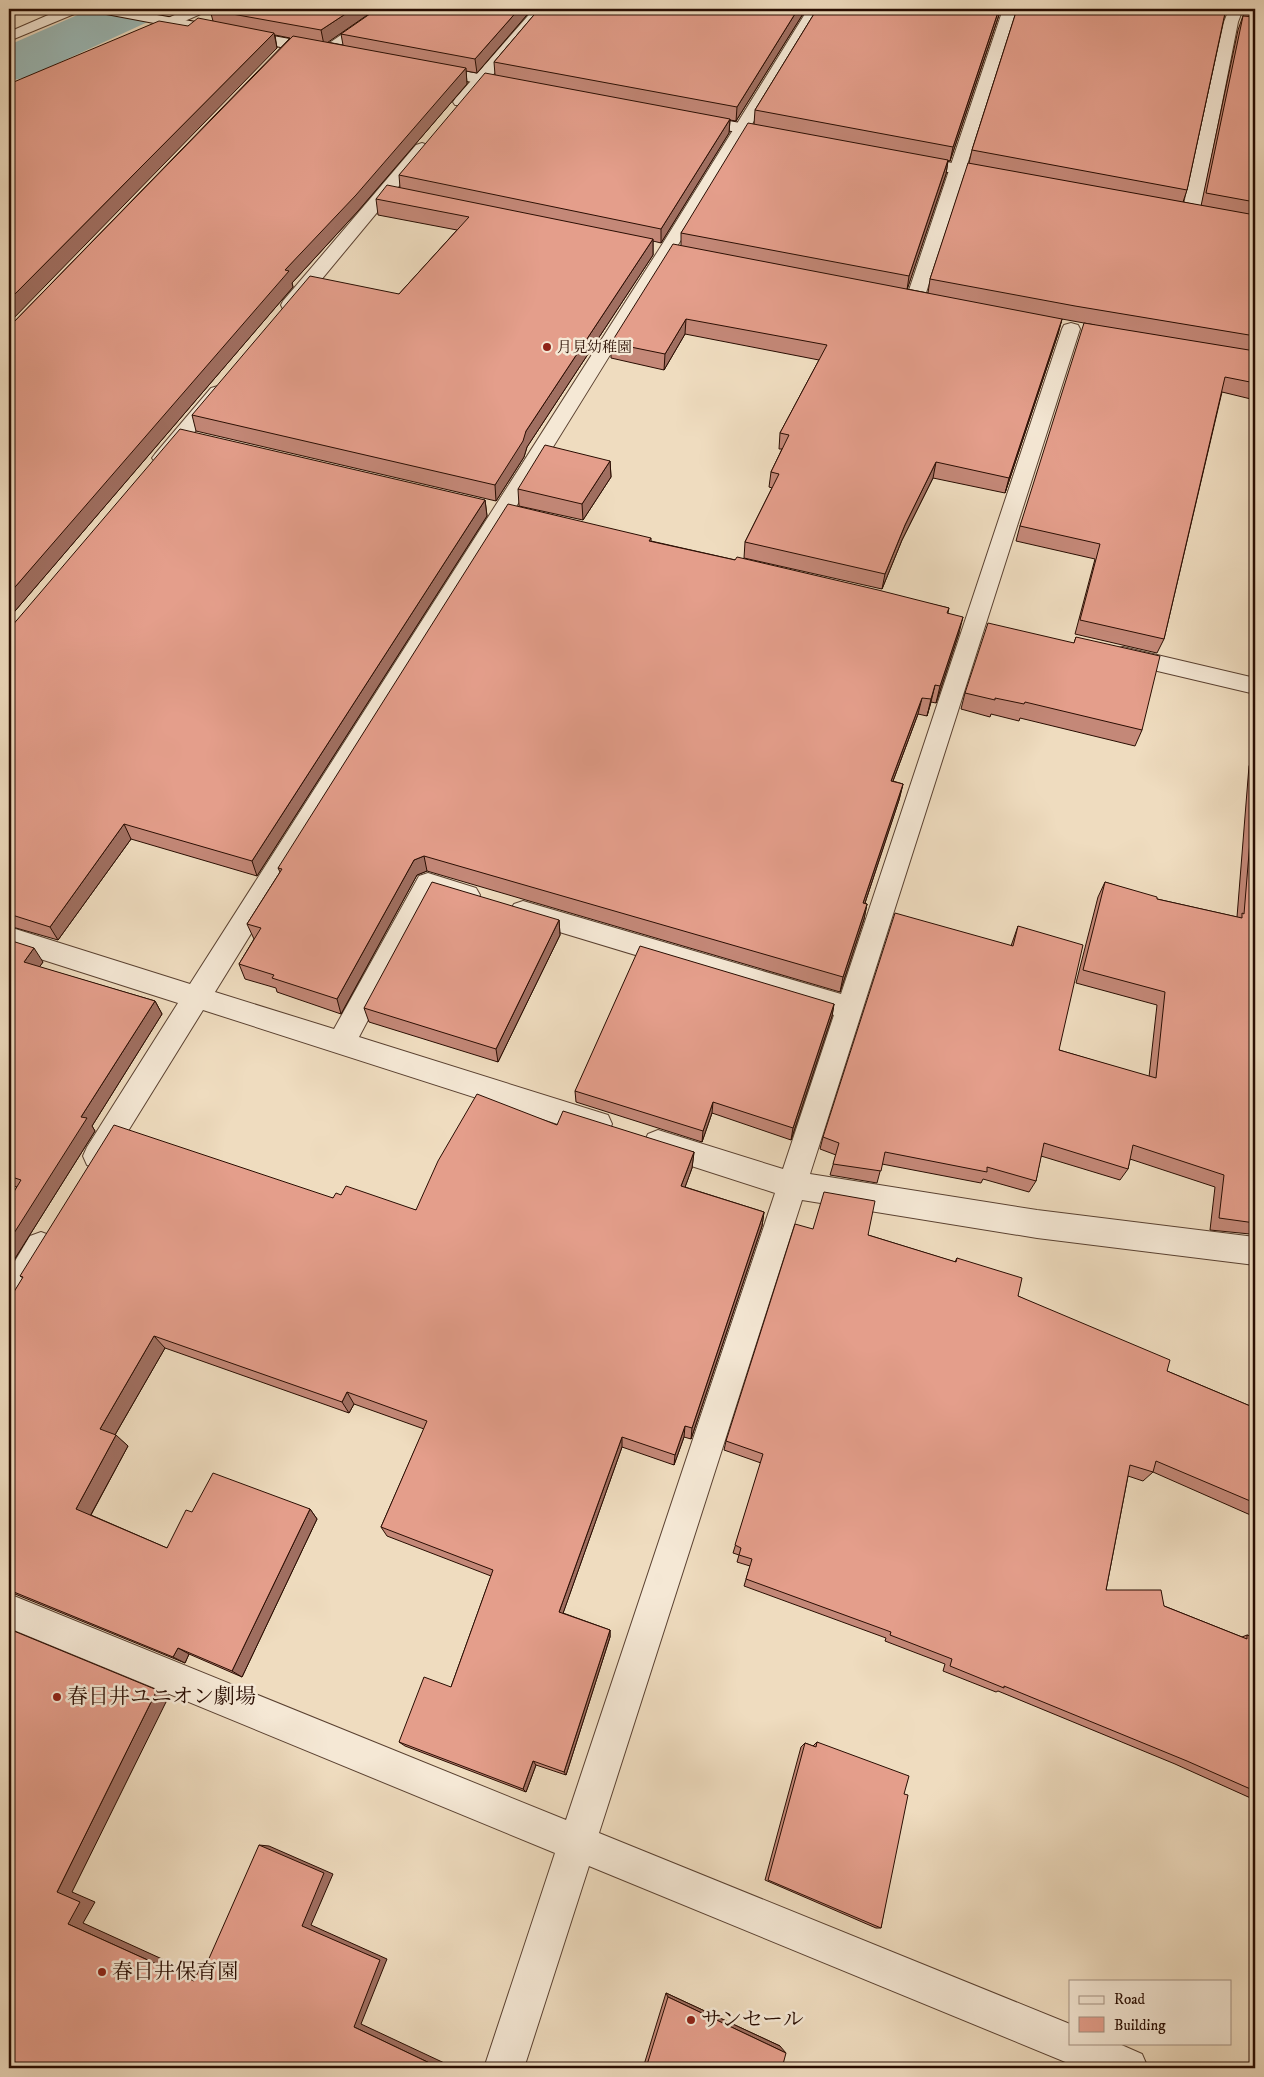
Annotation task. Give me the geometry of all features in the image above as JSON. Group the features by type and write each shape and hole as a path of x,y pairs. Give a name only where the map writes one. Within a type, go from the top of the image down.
{"street":[{"path":"9,37 74,9"},
{"path":"101,9 346,54"},
{"path":"133,39 164,21 200,9"},
{"path":"327,51 388,9"},
{"path":"446,119 542,9"},
{"path":"86,1173 502,510 667,251 815,9"},
{"path":"915,299 1010,9"},
{"path":"1191,213 1234,15"},
{"path":"1213,20 1234,15 1247,24"},
{"path":"276,60 292,44"},
{"path":"413,67 529,88"},
{"path":"675,116 801,140"},
{"path":"276,322 434,134"},
{"path":"899,158 1016,180"},
{"path":"384,193 404,197"},
{"path":"1172,210 1210,217"},
{"path":"896,295 934,303"},
{"path":"504,2068 793,1185 974,621 1071,329"},
{"path":"149,473 191,438 232,375"},
{"path":"1100,650 1255,686"},
{"path":"341,1044 428,883 850,1008"},
{"path":"9,938 793,1185 1037,1224 1255,1251"},
{"path":"9,1298 50,1231"},
{"path":"9,1611 1069,2044"},
{"path":"1069,2044 1128,2068"}],"building":[{"path":"211,9 353,9 321,30"},
{"path":"377,9 519,9 475,59 341,34"},
{"path":"539,9 798,9 737,107 494,62"},
{"path":"817,9 999,9 953,147 755,110"},
{"path":"1017,9 1196,9 1225,13 1187,190 972,150"},
{"path":"1243,16 1255,17 1255,202 1206,193"},
{"path":"198,18 274,33 9,300 9,84 159,21 188,26"},
{"path":"293,36 466,68 356,195 285,270 289,271 9,594 9,502 11,500 9,499 9,326"},
{"path":"485,73 730,119 661,229 399,175"},
{"path":"748,123 948,160 909,276 681,233"},
{"path":"968,163 1255,215 1255,336 1075,306 930,279"},
{"path":"387,185 653,239 526,431 523,441 495,485 192,415 310,276 399,294 469,217 376,199"},
{"path":"673,244 1062,319 1009,478 936,462 905,525 885,574 745,542 779,474 771,472 789,435 780,433 827,345 686,319 665,354 611,343"},
{"path":"1084,323 1255,351 1255,383 1225,377 1164,639 1080,620 1100,544 1020,526"},
{"path":"180,429 485,500 252,861 124,824 50,927 9,914 9,627 11,627"},
{"path":"545,445 610,461 582,504 518,489"},
{"path":"508,504 651,538 649,541 735,560 737,557 878,590 949,608 947,613 963,617 940,686 935,685 931,699 922,698 891,781 903,784 863,903 867,904 843,977 424,856 414,860 337,999 272,978 274,975 239,964 261,928 247,924 282,869 278,868"},
{"path":"988,623 1074,643 1076,637 1160,656 1142,730 1025,702 1024,704 995,698 995,700 965,693"},
{"path":"1255,780 1255,1223 1219,1218 1224,1175 1133,1145 1128,1169 1044,1143 1036,1181 987,1167 987,1172 885,1152 881,1171 833,1164 839,1143 823,1137 895,913 1013,946 1018,926 1083,945 1059,1050 1156,1078 1165,992 1083,970 1105,882 1157,897 1157,899 1242,918 1242,913 1244,914"},
{"path":"432,882 559,920 496,1049 364,1008"},
{"path":"9,940 34,948 24,962 155,1001 81,1117 87,1118 9,1241 9,1200 21,1180 9,1176"},
{"path":"640,946 834,1004 793,1128 713,1102 703,1131 575,1091"},
{"path":"477,1094 557,1125 563,1111 694,1152 681,1186 764,1212 692,1428 685,1426 675,1455 622,1437 559,1612 610,1630 564,1772 533,1761 523,1789 399,1742 424,1677 451,1687 493,1570 381,1527 427,1421 347,1392 342,1402 154,1336 100,1429 116,1435 76,1509 167,1548 186,1510 192,1512 213,1473 310,1509 232,1671 178,1648 173,1657 9,1590 9,1300 23,1277 20,1276 114,1125 333,1198 336,1193 341,1195 346,1186 416,1210 438,1161"},
{"path":"824,1192 875,1201 868,1235 956,1262 957,1258 1022,1278 1018,1296 1170,1360 1167,1371 1255,1408 1255,1503 1156,1461 1153,1472 1130,1465 1106,1590 1161,1590 1164,1606 1247,1639 1247,1635 1255,1638 1255,1791 1004,1686 1004,1688 950,1666 952,1659 890,1635 891,1632 746,1579 752,1559 739,1555 741,1548 735,1545 763,1454 726,1441 795,1224 813,1229"},
{"path":"9,1629 157,1690 57,1892 80,1902 68,1924 194,1981 203,1961 207,1963 259,1845 324,1873 302,1926 380,1960 354,2027 440,2068 9,2068"},
{"path":"817,1742 909,1776 904,1794 908,1795 881,1928 768,1880 805,1743 816,1747"},
{"name":"サンセール","path":"668,1997 786,2053 782,2068 646,2068"}],"waterway":[{"path":"9,65 134,9"}],"place":[{"name":"月見幼稚園","path":"547,347"},
{"name":"春日井ユニオン劇場","path":"57,1697"},
{"name":"春日井保育園","path":"102,1972"},
{"name":"サンセール","path":"691,2020"}]}
